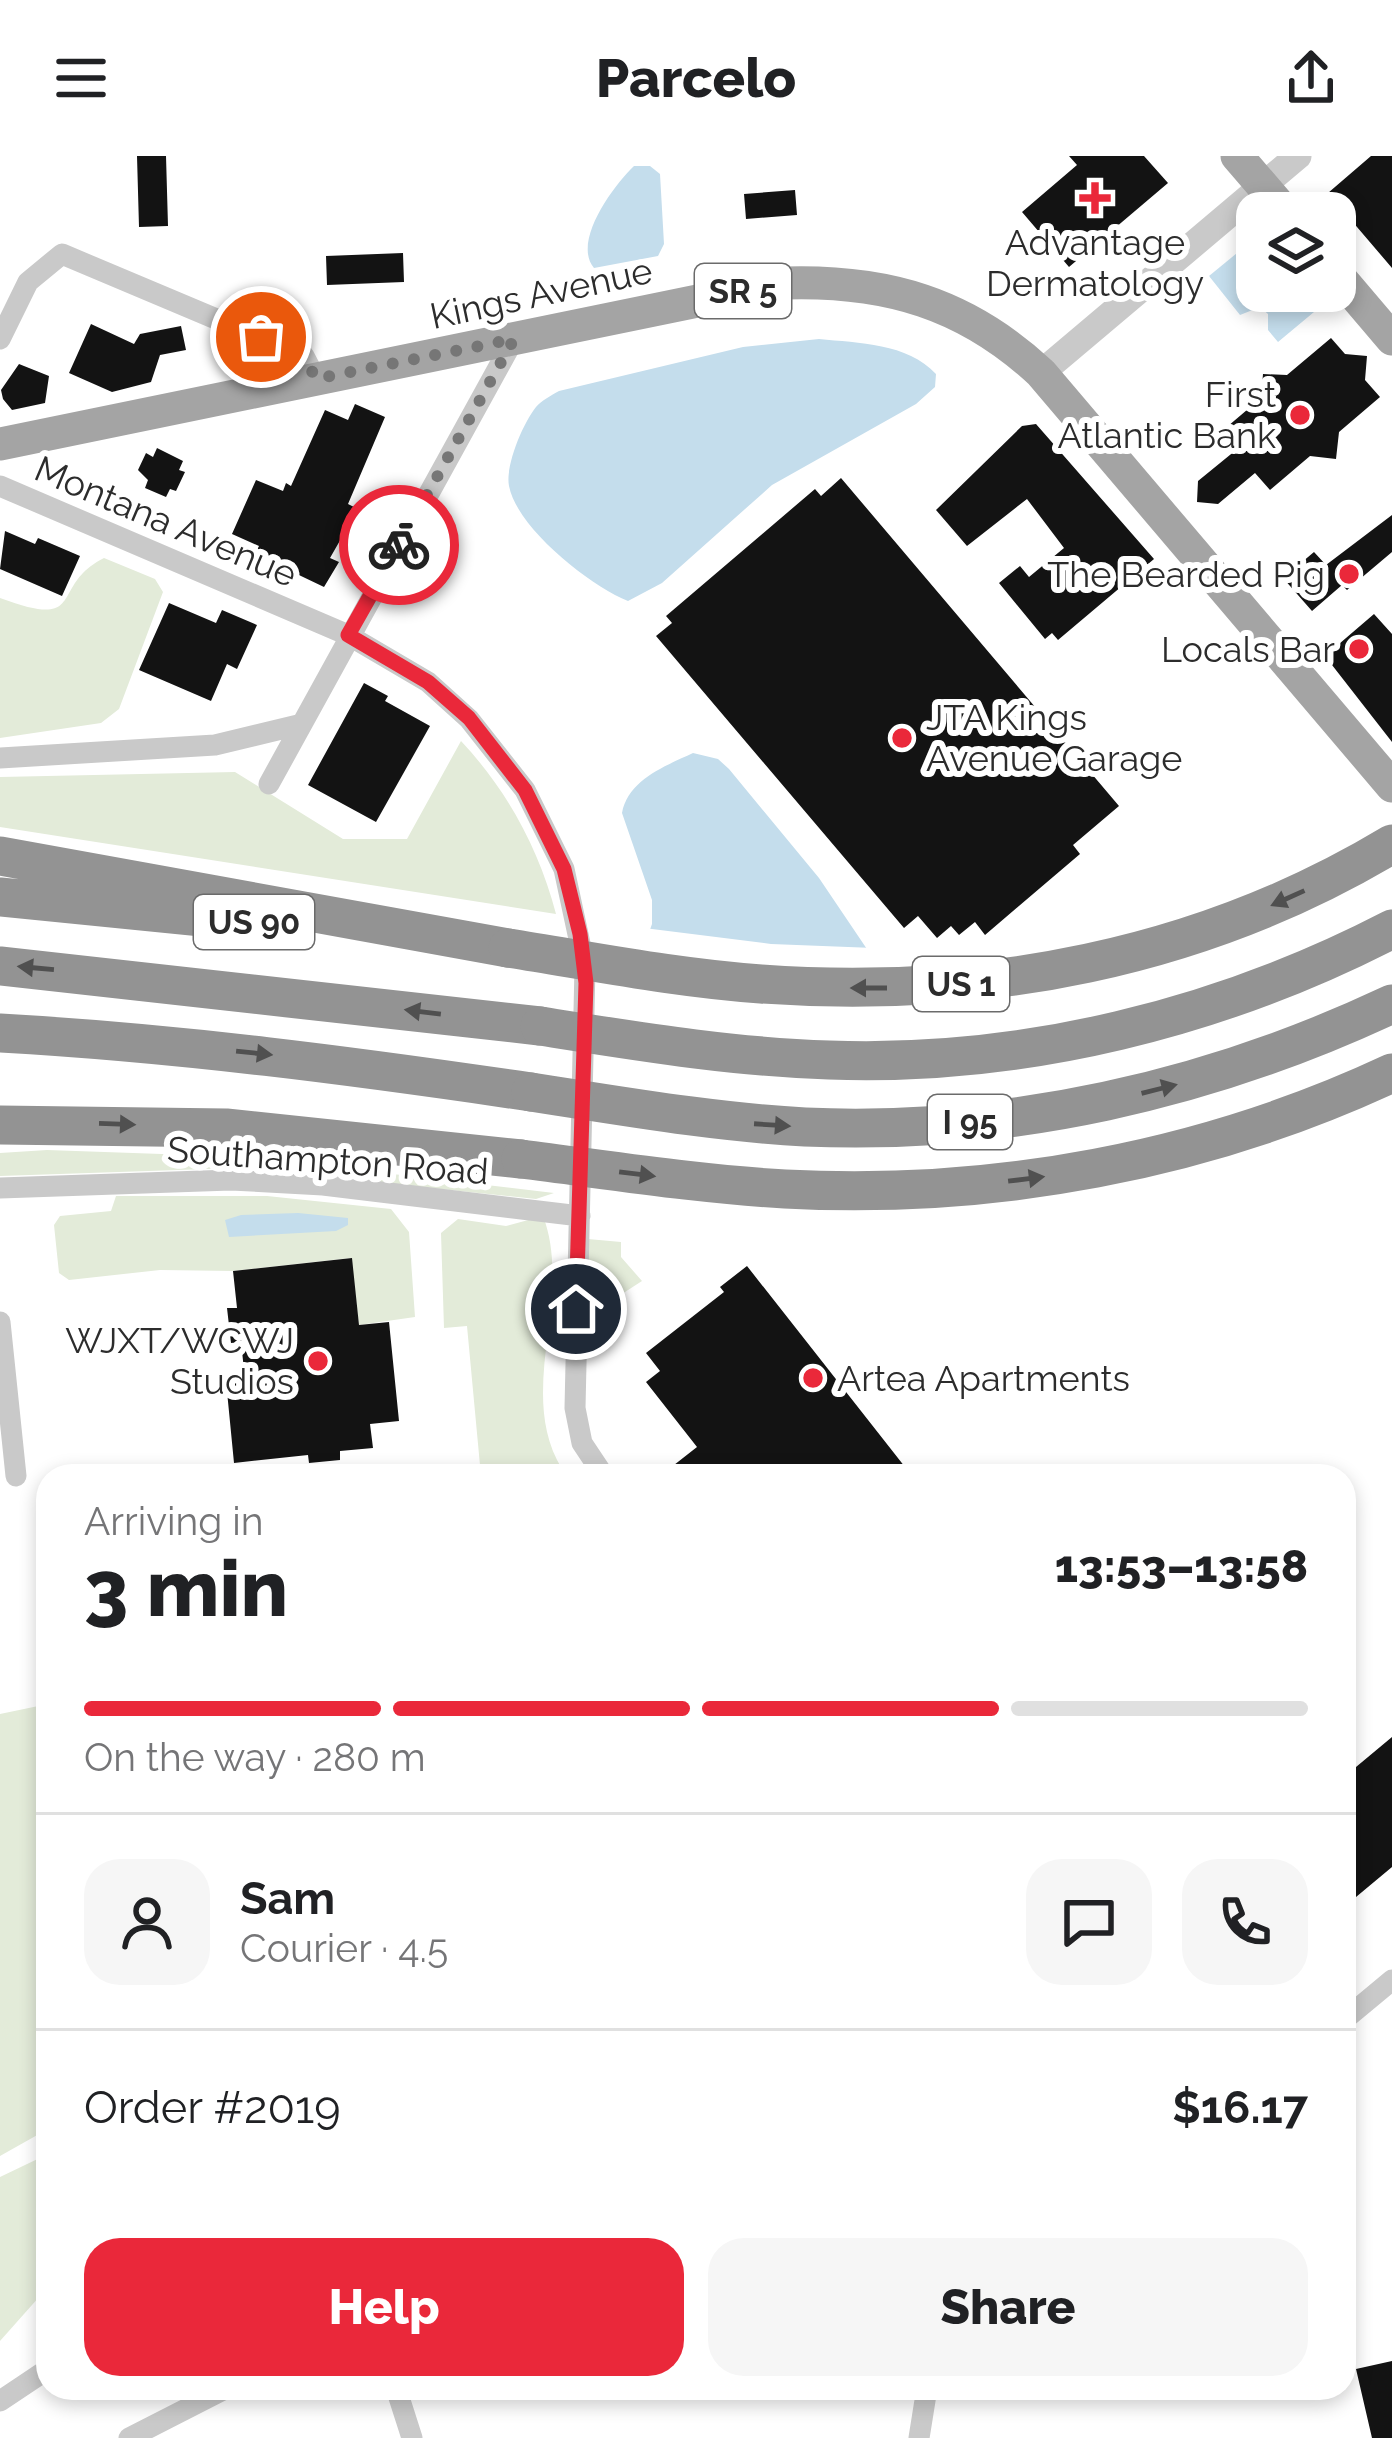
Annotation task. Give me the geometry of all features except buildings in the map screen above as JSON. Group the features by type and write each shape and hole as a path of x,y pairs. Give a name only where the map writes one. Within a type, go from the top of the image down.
{"highway":[{"name":"US 1","path":"0,856 508,948 759,984 893,988 987,981 1096,962 1205,932 1308,889 1392,844"},
{"name":"US 90","path":"0,897 508,948"},
{"name":"I 95","path":"0,966 539,1026 685,1048 799,1059 874,1060 984,1053 1095,1035 1205,1007 1313,967 1392,929"},
{"name":"I 95","path":"0,1033 299,1058 789,1126 882,1127 1071,1109 1182,1084 1289,1048 1392,1004"},
{"path":"0,1125 226,1128 786,1189 964,1186 1077,1172 1172,1151 1301,1112 1392,1073"}],"main road":[{"path":"1238,156 1267,192"},
{"name":"Kings Avenue","path":"0,444 785,283 835,281 886,288 941,304 983,326 1041,373 1392,786"},
{"path":"1356,297 1392,339"}],"street":[{"path":"1041,373 1298,156"},
{"path":"0,339 28,282 62,254 304,356 316,379"},
{"path":"269,784 514,339"},
{"name":"Montana Avenue","path":"0,486 348,635 428,682 469,718 525,790 552,838 569,885 583,950 586,999 576,1421 582,1443 596,1464"},
{"path":"0,758 215,745 298,725"},
{"name":"Southampton Road","path":"0,1188 231,1180 323,1185 580,1216"},
{"path":"0,1322 6,1443 16,1476"},
{"path":"1356,2007 1392,1980"},
{"path":"0,2401 36,2377"},
{"path":"129,2438 203,2400"},
{"path":"400,2400 412,2438"},
{"path":"919,2438 923,2400"}],"green space":[{"path":"104,558 155,579 163,592 119,709 101,723 0,738 0,598 46,610 57,607 87,569"},
{"path":"461,741 519,822 556,914 0,827 0,777 235,772 343,839 407,839"},
{"path":"47,1150 248,1157 554,1193 536,1199 237,1168 0,1176 0,1153"},
{"path":"116,1196 267,1196 391,1209 409,1232 415,1317 359,1325 351,1258 233,1271 160,1270 69,1280 59,1273 54,1225 60,1216 111,1211"},
{"path":"543,1216 551,1247 544,1408 549,1439 560,1464 480,1464 467,1326 444,1328 441,1233 458,1219 506,1226"},
{"path":"588,1239 621,1242 621,1257 642,1281 611,1301 601,1298 588,1277"},
{"path":"36,1706 36,2136 0,2156 0,1714"},
{"path":"36,2160 36,2300 0,2341 0,2177"}],"water":[{"path":"634,166 650,166 660,174 664,244 658,256 594,268 589,257 591,230 606,200"},
{"path":"1236,254 1236,310 1209,276"},
{"path":"1314,312 1278,342 1268,330 1268,314"},
{"path":"819,339 897,350 936,374 935,387 916,404 772,485 662,583 628,601 612,593 557,554 515,502 508,478 516,445 536,407 559,391 743,347"},
{"path":"693,753 718,759 729,769 819,878 875,961 647,938 652,900 622,813 640,783"},
{"path":"241,1215 348,1218 348,1225 336,1231 229,1237 225,1220"}],"pier":[{"path":"644,928 771,944 874,948 881,962 867,984 642,952"}],"way so far":[{"path":"261,337 304,356 316,379 514,339 399,545"}],"place":[{"name":"Advantage Dermatology","path":"1095,198"},
{"name":"First Atlantic Bank","path":"1300,415"},
{"name":"The Bearded Pig","path":"1349,574"},
{"name":"Locals Bar","path":"1359,649"},
{"name":"JTA Kings Avenue Garage","path":"902,738"},
{"name":"WJXT/WCWJ Studios","path":"318,1361"},
{"name":"Artea Apartments","path":"813,1378"}],"route":[{"path":"399,545 348,635 428,682 501,754 552,838 577,916 586,999 576,1309"}]}
